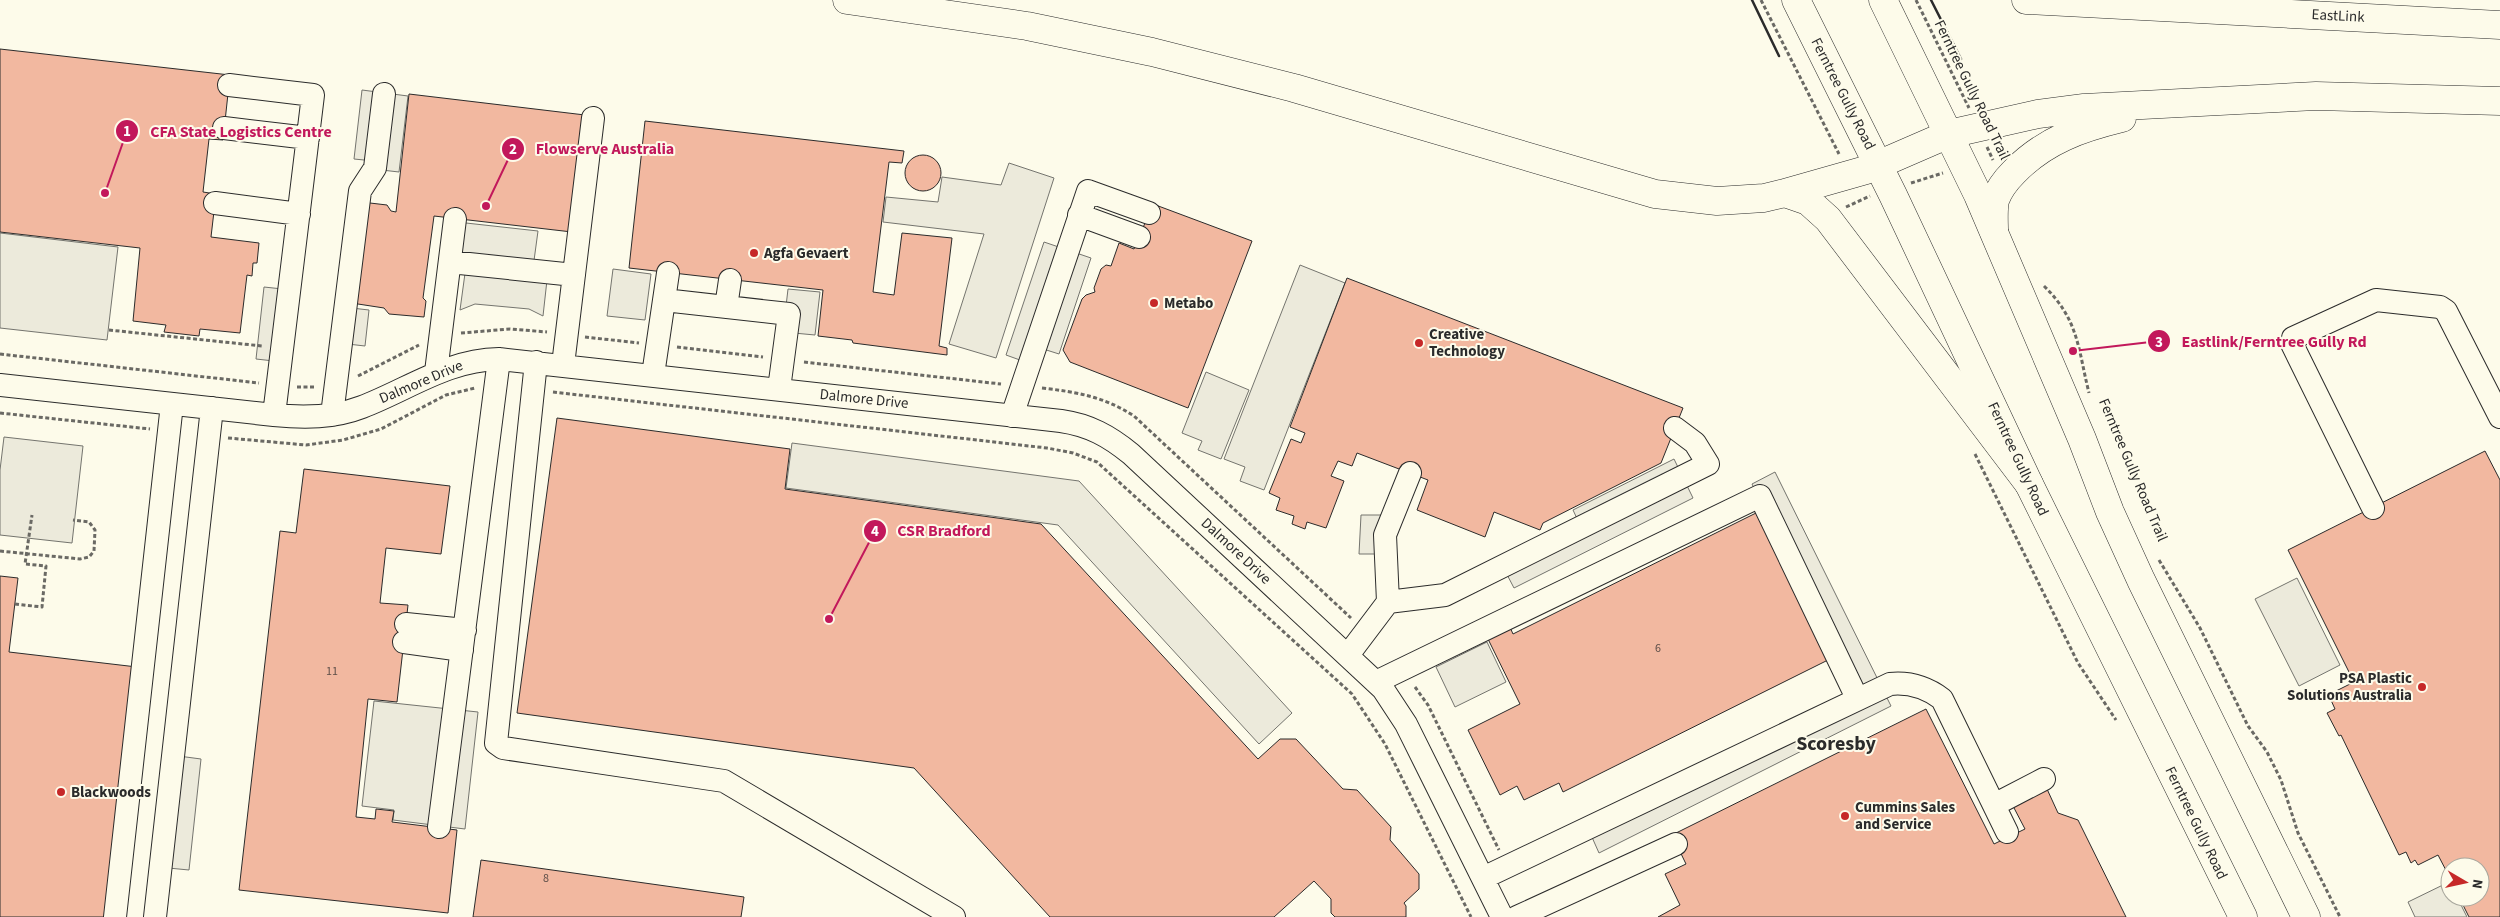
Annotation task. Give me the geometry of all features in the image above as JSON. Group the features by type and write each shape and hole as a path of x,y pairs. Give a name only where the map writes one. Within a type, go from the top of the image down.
{"main road":[{"path":"847,0 1028,26 1152,52 1294,88 1655,194 1717,201 1764,198 1785,193 1848,175 1949,134 2038,114 2084,108 2316,96 2500,101"},
{"name":"Ferntree Gully Road","path":"1796,0 1878,164 2029,484 2243,917"},
{"path":"1883,0 1994,231 2137,572 2306,917"},
{"name":"EastLink","path":"2026,0 2500,25"},
{"path":"1994,231 1996,199 2006,181 2035,153 2069,133 2182,103"},
{"path":"1785,193 1808,201 1828,218 2029,484"}],"street":[{"path":"229,85 313,95 274,415"},
{"path":"332,415 360,191 375,168 384,94"},
{"path":"563,365 593,118"},
{"path":"224,128 308,138"},
{"path":"1012,416 1088,191 1149,213"},
{"path":"215,203 298,214"},
{"path":"1079,215 1139,237"},
{"path":"436,372 455,219"},
{"path":"450,262 574,275"},
{"path":"653,375 668,273"},
{"path":"726,307 730,280"},
{"path":"664,300 788,314 778,389"},
{"path":"2373,508 2292,344 2293,338 2376,300 2440,307 2446,311 2500,417"},
{"path":"438,827 499,359"},
{"name":"Dalmore Drive","path":"0,385 295,417 332,415 361,407 436,372 461,363 499,359 1076,423 1111,438 1131,454 1348,655 1376,682 1396,705 1502,917"},
{"path":"536,362 496,743 503,748 724,781 954,917"},
{"path":"115,917 172,404"},
{"path":"156,917 212,408"},
{"path":"1388,602 1445,595 1708,464 1695,443 1675,428"},
{"path":"1348,655 1388,602 1385,535 1410,473"},
{"path":"1376,682 1760,496 1857,698"},
{"path":"405,633 463,640"},
{"path":"1483,878 1857,698 1885,685 1900,683 1923,688 1942,699 2007,832"},
{"path":"1994,805 2044,779"},
{"path":"1517,917 1676,844"}],"path":[{"path":"1761,0 1848,175"},
{"name":"Ferntree Gully Road Trail","path":"1916,0 1994,163 2006,181"},
{"name":"Ferntree Gully Road Trail","path":"2039,282 2060,303 2069,318 2081,350 2092,400"},
{"path":"0,354 278,385 314,387 336,384 357,377 409,349 440,336 474,330 502,329 1077,392 1095,396 1134,416 1366,631"},
{"path":"109,330 282,348"},
{"path":"209,436 297,444 334,442 381,429 446,395 483,386 495,386"},
{"path":"533,390 1047,448 1073,453 1096,462 1352,694 1385,744 1471,917"},
{"path":"0,412 168,431"},
{"path":"15,604 42,607 46,566 26,564 32,515"},
{"path":"0,551 80,559 89,557 94,551 95,530 89,522 73,520"},
{"name":"Ferntree Gully Road Trail","path":"2157,555 2196,620 2248,726 2268,752 2281,780 2298,833 2340,917"},
{"path":"1402,669 1428,705 1507,866"}],"shaded area":[{"path":"362,90 408,96 399,172 373,169 374,161 354,159"},
{"path":"1009,163 1054,178 996,358 949,344 984,234 883,222 886,197 938,202 942,177 1001,185"},
{"path":"457,222 538,231 533,268 548,271 543,316 529,309 475,304 460,310 466,266 452,264"},
{"path":"0,233 118,247 107,340 0,328"},
{"path":"1044,242 1091,258 1059,354 1037,347 1031,364 1006,355"},
{"path":"1300,265 1345,283 1264,490 1240,481 1245,467 1224,459"},
{"path":"613,269 651,274 645,320 607,316"},
{"path":"264,287 292,290 283,362 256,359"},
{"path":"788,289 820,292 815,335 783,332"},
{"path":"343,307 369,310 365,346 339,343"},
{"path":"1206,372 1249,390 1221,459 1198,450 1202,441 1182,433"},
{"path":"4,437 83,446 72,543 0,535 0,470"},
{"path":"792,443 1079,481 1292,713 1259,744 1058,525 786,488"},
{"path":"1674,459 1693,498 1514,588 1502,565 1580,525 1573,510"},
{"path":"1775,472 1891,706 1599,853 1587,826 1855,697 1752,484"},
{"path":"1361,515 1381,515 1380,554 1359,554"},
{"path":"2297,578 2340,665 2299,686 2255,599"},
{"path":"1487,642 1506,682 1455,707 1436,667"},
{"path":"374,701 478,712 465,829 393,820 394,810 362,806"},
{"path":"171,755 201,759 189,870 158,867"},
{"path":"2440,886 2440,907 2462,907 2467,917 2415,917 2408,902"}],"building":[{"path":"0,49 230,75 223,140 209,139 203,192 216,194 211,237 259,243 257,263 253,263 252,276 247,275 240,333 200,329 199,336 164,332 166,325 133,321 140,248 0,232"},
{"path":"409,94 585,115 572,232 434,216 423,298 426,301 424,317 389,314 384,308 358,304 353,300 364,207 370,203 387,205 391,211 396,212"},
{"name":"Agfa Gevaert","path":"645,121 904,151 902,163 889,162 873,292 894,295 902,233 952,238 939,346 947,348 947,355 853,343 852,340 818,336 823,290 629,268"},
{"path":"923,155 930,156 936,160 940,166 940,180 936,186 930,190 923,191 916,190 910,186 906,180 905,173 906,166 910,160 916,156"},
{"name":"Metabo","path":"1153,204 1252,241 1188,408 1070,362 1063,350 1082,299 1086,295 1095,292 1094,288 1101,269 1106,265 1111,266 1119,243 1134,249"},
{"name":"Creative Technology","path":"1347,278 1683,408 1661,463 1543,523 1540,530 1494,512 1485,537 1417,510 1428,480 1357,453 1352,466 1338,461 1331,476 1344,481 1326,528 1307,522 1305,529 1292,524 1294,516 1276,510 1280,498 1269,493 1291,439 1301,443 1305,433 1290,427"},
{"path":"557,418 790,449 785,489 1041,524 1258,759 1280,739 1296,739 1343,789 1357,790 1391,827 1390,840 1419,874 1419,889 1404,903 1406,906 1406,917 1335,917 1331,913 1331,899 1314,881 1274,917 1050,917 914,768 517,713"},
{"name":"PSA Plastic Solutions Australia","path":"2485,451 2500,480 2500,917 2469,917 2464,907 2490,907 2490,857 2440,857 2440,859 2438,855 2418,865 2415,860 2411,863 2406,852 2399,855 2341,735 2339,736 2327,713 2335,709 2330,698 2334,696 2332,693 2354,682 2288,550"},
{"path":"304,469 450,486 441,554 386,548 380,603 408,605 397,702 368,699 356,817 375,819 376,809 394,811 392,822 457,830 448,913 239,890 280,531 296,533"},
{"path":"1756,513 1828,660 1563,792 1559,783 1524,800 1517,786 1500,795 1468,730 1520,704 1487,637 1509,625 1513,634"},
{"name":"Blackwoods","path":"0,576 18,578 9,652 137,667 108,917 0,917"},
{"name":"Cummins Sales and Service","path":"1926,709 1994,844 2025,829 2013,806 2047,789 2058,813 2078,820 2126,917 1658,917 1680,905 1665,874 1686,864 1672,835"},
{"path":"481,860 744,897 741,917 473,917"}],"wall":[{"path":"1752,0 1779,56"},
{"path":"1931,0 1961,59"}],"place":[{"name":"CFA State Logistics Centre","path":"105,193"},
{"name":"Flowserve Australia","path":"486,206"},
{"name":"Agfa Gevaert","path":"754,253"},
{"name":"Metabo","path":"1154,303"},
{"name":"Creative Technology","path":"1419,343"},
{"name":"Eastlink/Ferntree Gully Rd","path":"2073,351"},
{"name":"CSR Bradford","path":"829,619"},
{"name":"PSA Plastic Solutions Australia","path":"2422,687"},
{"name":"Blackwoods","path":"61,792"},
{"name":"Cummins Sales and Service","path":"1845,816"}],"district":[{"name":"Scoresby","path":"1836,744"}]}
